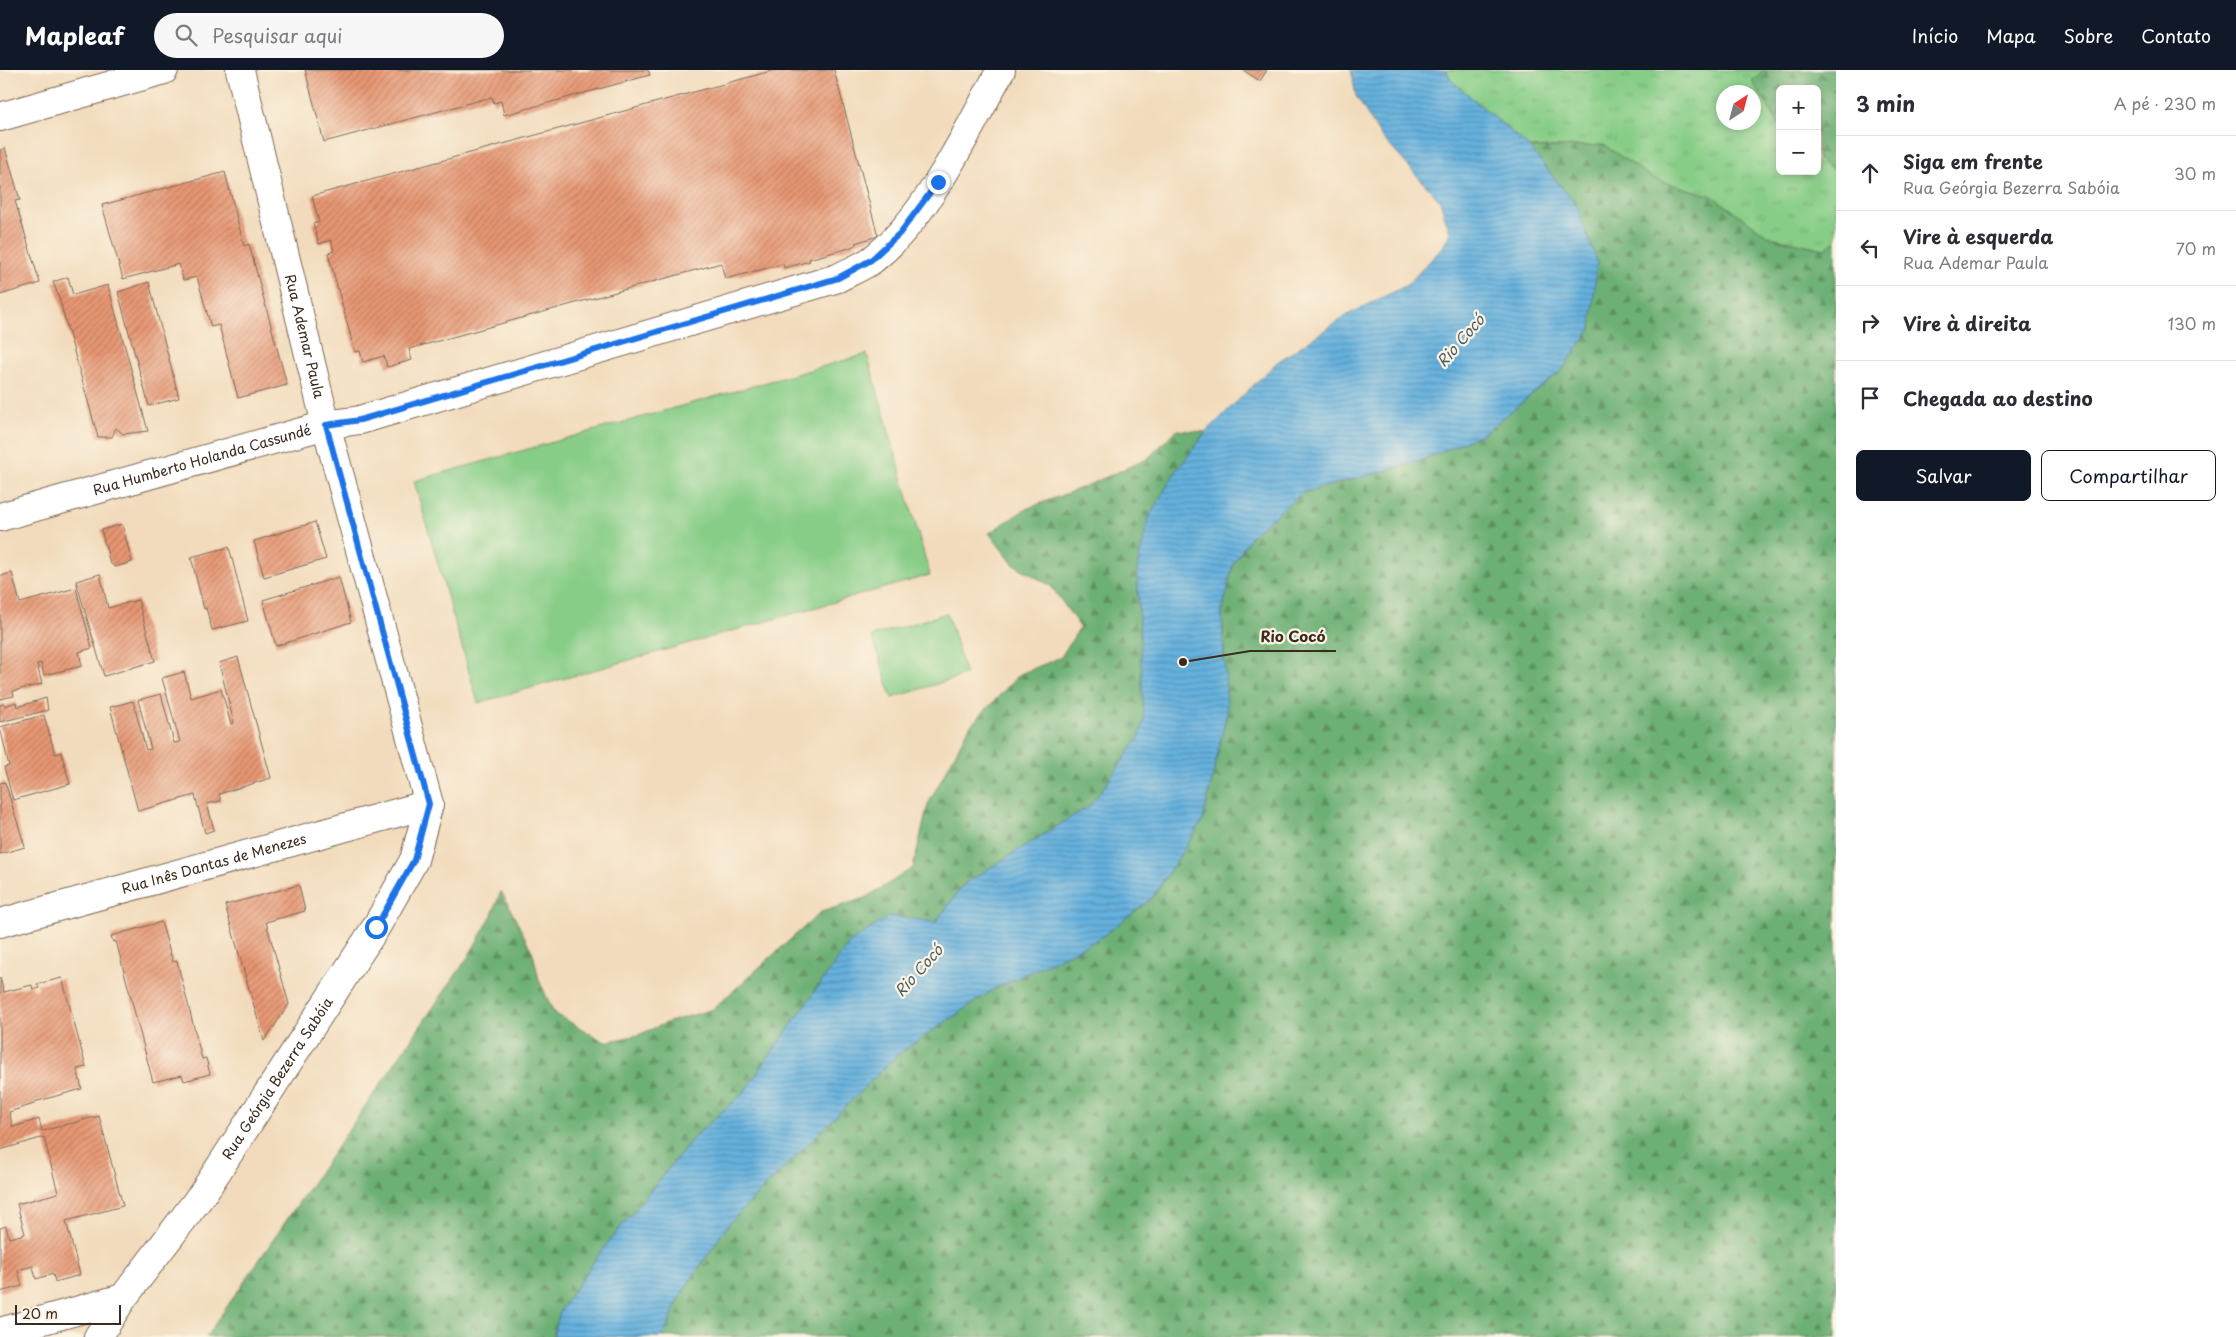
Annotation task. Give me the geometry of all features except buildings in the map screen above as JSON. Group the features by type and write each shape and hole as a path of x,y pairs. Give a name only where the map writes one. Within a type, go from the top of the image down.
{"street":[{"path":"0,117 164,70"},
{"name":"Rua Ademar Paula","path":"240,70 326,425 429,804"},
{"name":"Rua Humberto Holanda Cassundé","path":"0,517 326,425 360,420 838,278 871,260 900,233 938,182 1001,70"},
{"name":"Rua Inês Dantas de Menezes","path":"0,923 429,804"},
{"name":"Rua Geórgia Bezerra Sabóia","path":"98,1337 123,1298 203,1193 376,927 414,860 429,804"},
{"path":"0,1332 123,1298"}],"green space":[{"path":"1446,70 1764,70 1752,81 1754,85 1716,85 1716,130 1761,130 1761,95 1776,120 1776,175 1821,175 1821,161 1836,171 1836,241 1825,249 1770,237 1712,196 1654,179 1604,145 1530,148 1451,80"},
{"path":"1764,70 1836,70 1836,171 1821,161 1821,85 1776,85 1776,120 1761,95 1761,85 1754,85 1752,81"},
{"path":"1604,145 1654,179 1712,196 1770,237 1824,249 1836,241 1836,1337 663,1337 683,1291 730,1222 897,1055 994,989 1099,939 1152,898 1203,820 1227,712 1222,612 1233,564 1251,536 1302,493 1418,462 1484,433 1561,371 1591,329 1577,206 1530,148"},
{"path":"867,354 930,575 478,703 414,481"},
{"path":"1177,430 1206,432 1174,474 1137,568 1144,721 1139,738 1091,805 964,884 936,922 890,916 849,943 744,1092 694,1137 599,1254 560,1311 553,1337 206,1337 468,957 491,917 501,891 533,953 539,980 554,1013 605,1042 638,1035 666,1023 713,1009 821,912 865,898 913,868 928,804 970,726 1020,674 1061,657 1080,627 1051,586 1013,564 989,533 1026,509 1086,486 1147,459"},
{"path":"947,613 966,675 892,698 872,636"}],"water":[{"name":"Rio Cocó","path":"1351,70 1446,70 1451,80 1530,148 1577,206 1597,261 1591,329 1561,371 1484,433 1418,462 1302,493 1251,536 1233,564 1222,612 1227,712 1203,820 1152,898 1099,939 994,989 897,1055 730,1222 683,1291 663,1337 553,1337 560,1311 599,1254 694,1137 744,1092 849,943 890,916 936,922 964,884 1091,805 1139,738 1144,721 1137,568 1148,519 1174,474 1206,432 1276,363 1347,315 1407,285 1443,247 1450,233 1440,201 1380,135 1356,96"}],"place":[{"name":"Rio Cocó","path":"1183,662"}],"route":[{"path":"376,927 414,860 429,804 326,425 360,420 838,278 871,260 900,233 938,182"}]}
